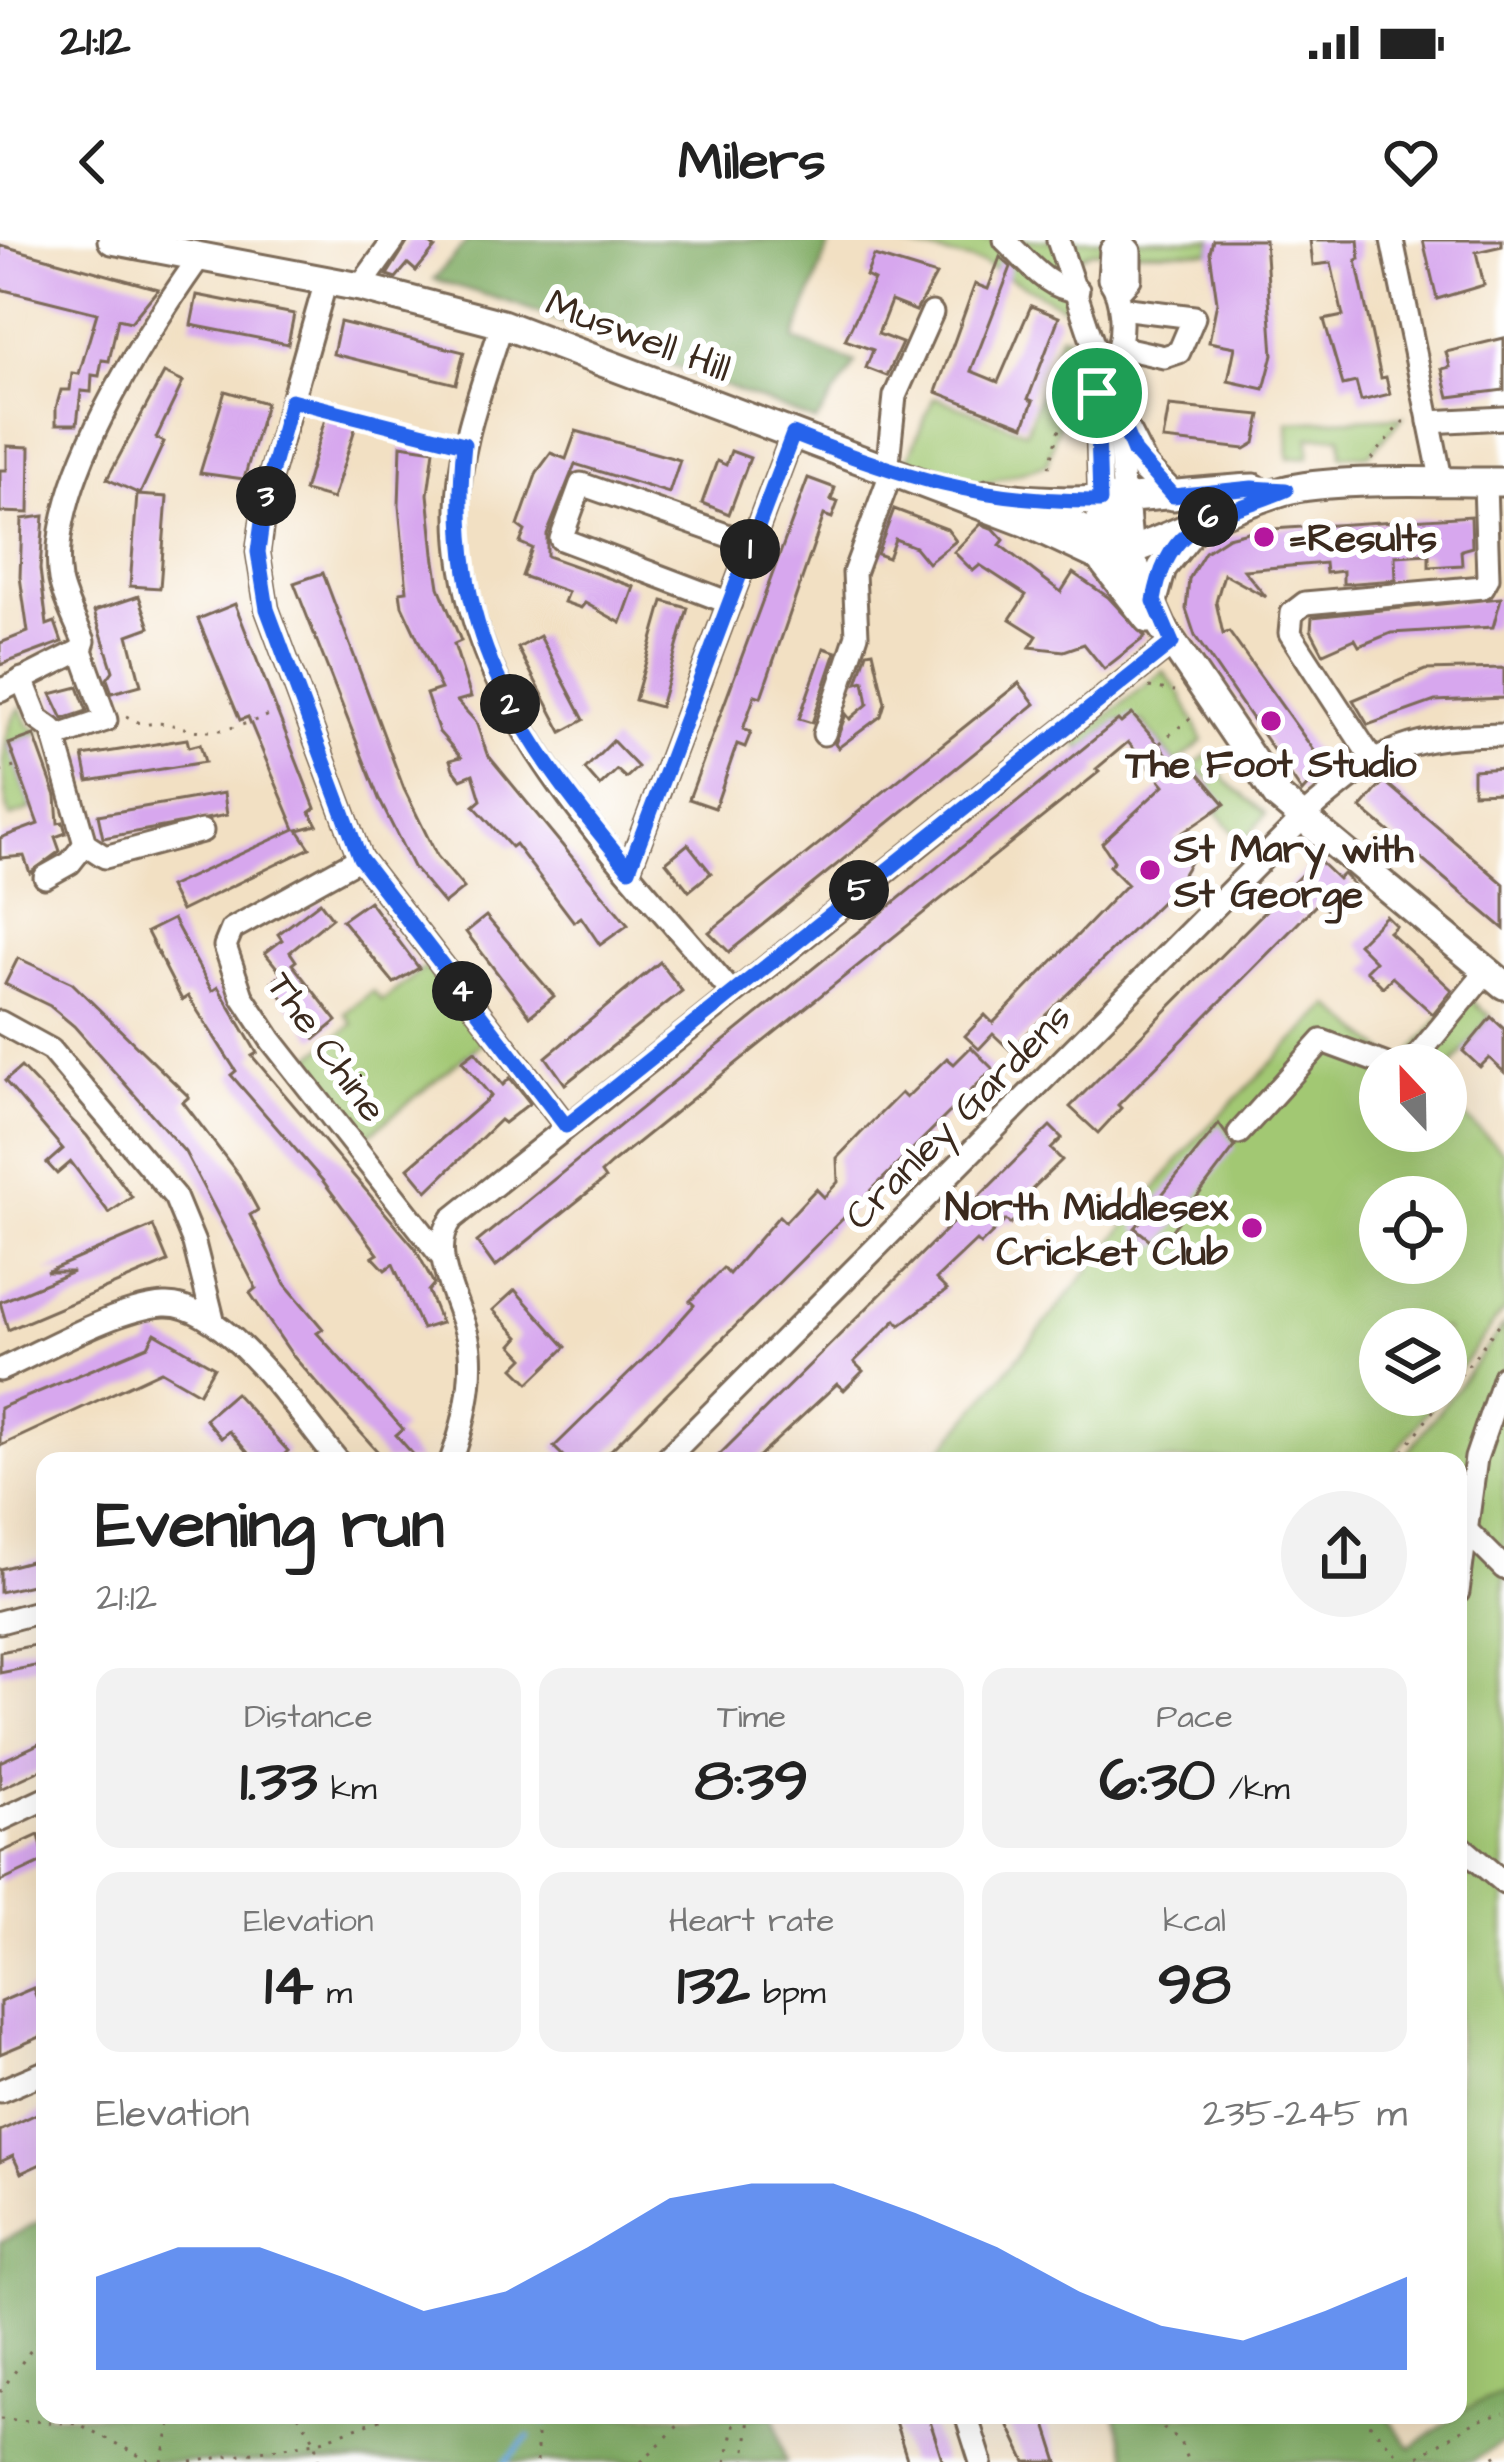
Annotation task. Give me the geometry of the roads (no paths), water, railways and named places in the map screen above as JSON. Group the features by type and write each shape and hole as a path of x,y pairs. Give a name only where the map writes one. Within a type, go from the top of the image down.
{"main road":[{"name":"Muswell Hill","path":"125,241 210,253 502,324 1025,522 1115,545"},
{"path":"1117,415 1144,468 1173,496"},
{"name":"Muswell Hill","path":"919,483 1024,501 1286,490"},
{"path":"1024,501 1115,545 1286,490 1494,483"},
{"path":"1112,500 1115,545 1148,620 1255,767 1301,820 1496,978"},
{"path":"1159,633 1168,557 1210,514"}],"street":[{"path":"360,287 394,240"},
{"path":"1005,240 1044,277 1065,291 1078,290"},
{"path":"1058,240 1117,415 1112,500"},
{"path":"1112,500 1097,393 1102,373 1119,347 1119,300 1130,279 1130,251 1121,240"},
{"path":"1392,240 1442,484"},
{"path":"59,736 106,720 81,650 84,641 60,582 59,536 72,487 132,356 210,253"},
{"path":"326,281 266,492 258,552 267,609 360,858 566,1126"},
{"path":"1119,300 1194,316 1179,352 1164,356 1119,347"},
{"path":"824,734 857,635 854,573 889,472 895,396 932,314"},
{"path":"502,324 464,444 458,511 464,581 497,681 549,772 732,993"},
{"path":"1430,422 1504,418"},
{"path":"629,869 793,434"},
{"path":"1494,483 1484,587 1305,603 1292,613 1291,634 1372,759 1428,738 1504,736"},
{"path":"730,603 561,538 581,484 752,544"},
{"path":"441,1250 452,1219 1118,683 1159,633"},
{"path":"0,692 81,650"},
{"path":"22,679 38,719 52,729 85,844 105,857 202,831"},
{"name":"Cranley Gardens","path":"673,1452 1301,820 1372,759"},
{"path":"44,877 70,863 85,844"},
{"name":"The Chine","path":"360,858 232,928 225,946 230,972 271,1040 441,1250 470,1354 454,1452"},
{"path":"1432,1044 1496,978"},
{"path":"0,1022 52,1050 175,1197 194,1243 213,1319"},
{"path":"1239,1133 1322,1041 1359,1055"},
{"path":"1,1366 137,1310 164,1304 190,1307 213,1319 330,1452"},
{"path":"1467,1518 1482,1435 1504,1376"},
{"path":"1467,1531 1504,1568"},
{"path":"0,1622 36,1612"},
{"path":"0,1820 36,1803"},
{"path":"1467,1852 1504,1883"},
{"path":"0,2092 36,2076"},
{"path":"969,2424 981,2462"}],"waterway":[{"path":"505,2462 529,2437"}],"place":[{"name":"=Results","path":"1264,537"},
{"name":"The Foot Studio","path":"1271,721"},
{"name":"St Mary with St George","path":"1150,870"},
{"name":"North Middlesex Cricket Club","path":"1252,1228"}]}
